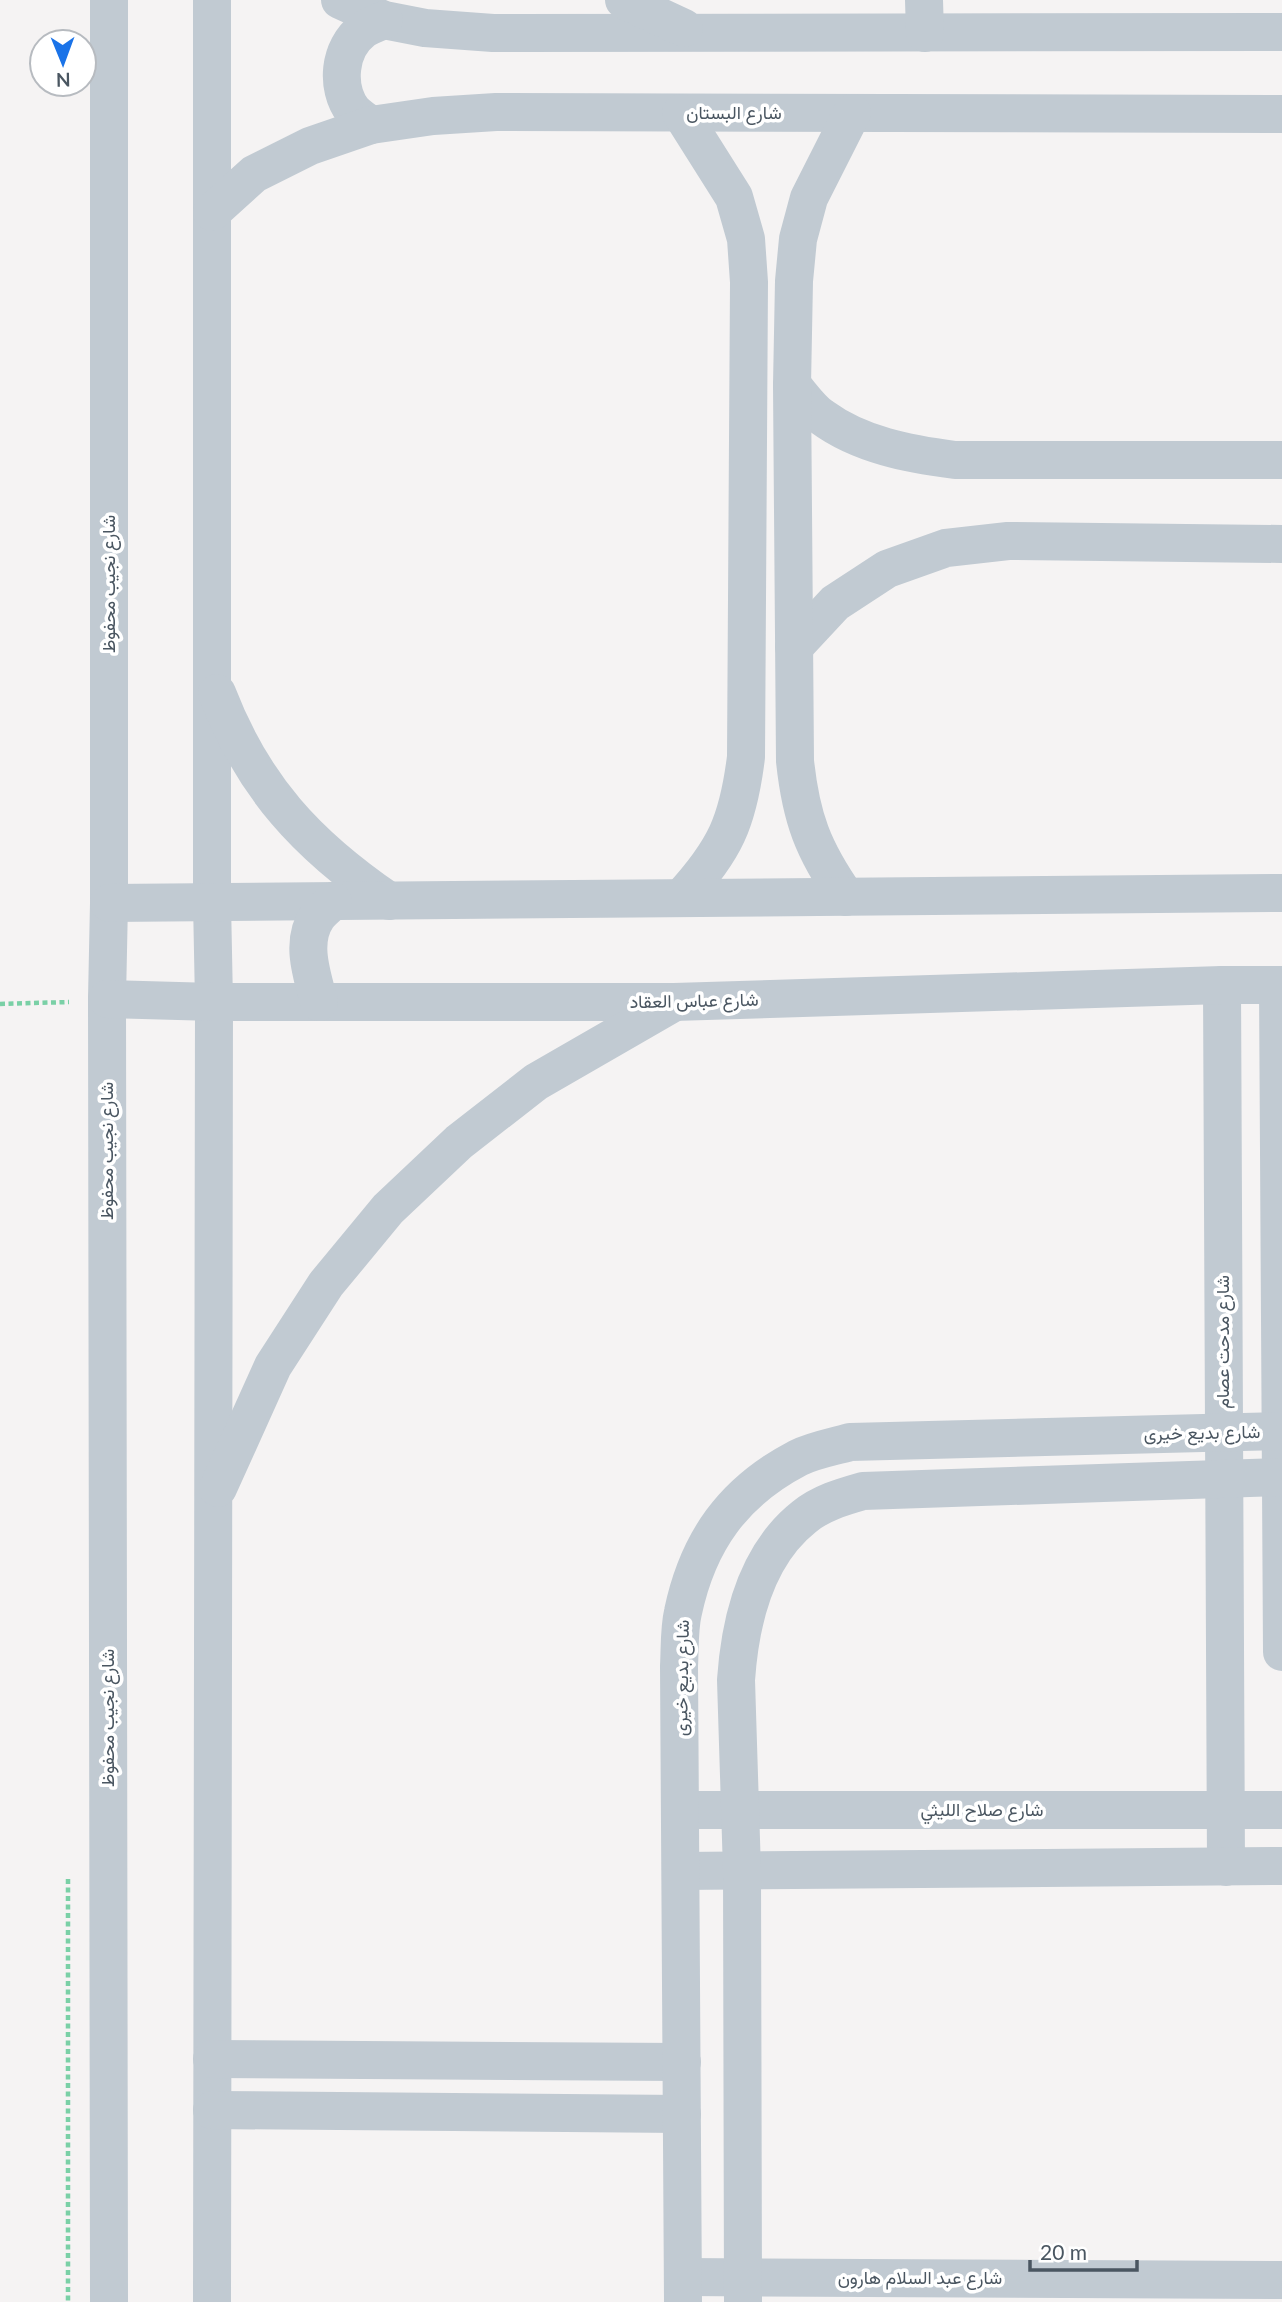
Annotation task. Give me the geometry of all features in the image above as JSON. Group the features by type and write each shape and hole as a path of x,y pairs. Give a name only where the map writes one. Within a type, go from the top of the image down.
{"street":[{"name":"شارع نجيب محفوظ","path":"109,0 109,2302"},
{"path":"212,0 212,2302"},
{"path":"340,0 384,20 425,29 493,33 696,33 925,16 1282,32"},
{"path":"624,0 696,33"},
{"path":"370,125 353,111 343,91 342,69 348,47 363,30 384,20"},
{"name":"شارع البستان","path":"212,212 254,174 310,146 370,125 432,116 496,113 1282,114"},
{"path":"681,113 734,197 746,239 749,296 746,757 741,796 728,834 708,868 681,898"},
{"path":"846,897 825,867 809,833 799,798 795,761 792,385 794,281 798,239 809,198 852,113"},
{"path":"792,385 820,417 863,439 908,453 955,460 1282,460"},
{"path":"794,648 835,603 887,569 946,548 1009,541 1282,544"},
{"path":"211,679 245,755 285,811 323,851 389,901"},
{"path":"109,903 1282,893"},
{"path":"318,1002 308,940 317,918 333,901"},
{"name":"شارع مدحت عصام","path":"1222,985 1226,1867"},
{"path":"1280,985 1282,1652"},
{"name":"شارع عباس العقاد","path":"107,999 214,1002 674,1002 1280,985"},
{"path":"212,1503 273,1366 326,1284 388,1209 459,1142 536,1082 674,1002"},
{"name":"شارع بديع خيرى","path":"683,2289 679,1666 682,1615 695,1565 721,1520 757,1483 800,1457 850,1442 1280,1431"},
{"path":"743,2290 742,1871 736,1681 738,1650 753,1591 782,1538 805,1516 833,1500 863,1491 1281,1477"},
{"name":"شارع صلاح الليثي","path":"681,1810 1282,1810"},
{"path":"681,1871 1282,1867"},
{"path":"212,2059 682,2062"},
{"path":"212,2110 682,2114"},
{"name":"شارع عبد السلام هارون","path":"683,2289 1282,2280"}],"path":[{"path":"0,1004 68,1002"}]}
